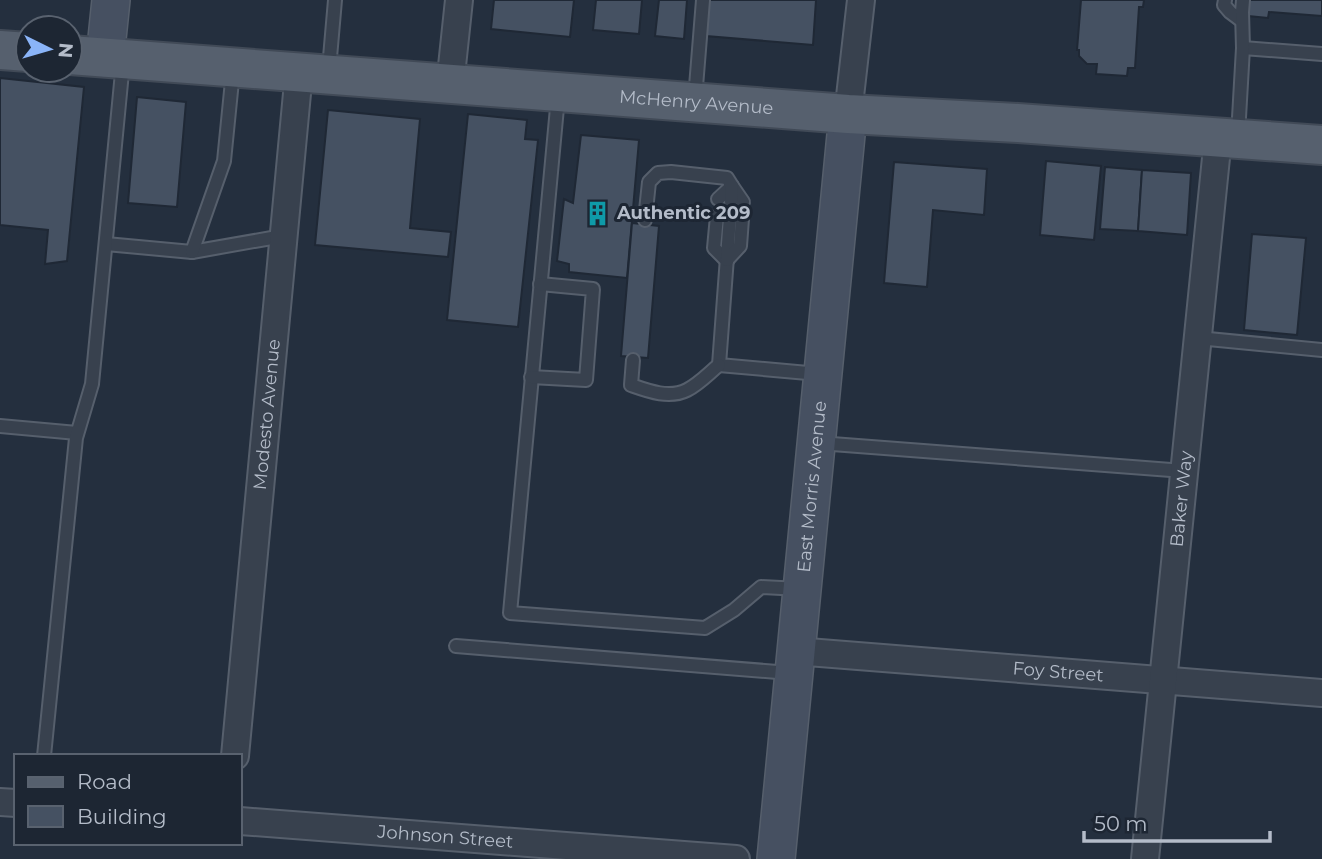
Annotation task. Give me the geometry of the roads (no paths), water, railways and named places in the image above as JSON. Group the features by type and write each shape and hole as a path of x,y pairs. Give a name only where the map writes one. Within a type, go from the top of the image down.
{"main road":[{"name":"McHenry Avenue","path":"100,57 695,103 1322,145"}],"street":[{"path":"100,57 111,0"},
{"path":"450,85 459,0"},
{"path":"848,114 861,0"},
{"name":"Modesto Avenue","path":"235,754 284,236 314,73"},
{"name":"East Morris Avenue","path":"776,859 848,114"},
{"name":"Baker Way","path":"1145,859 1198,338 1228,138"},
{"name":"Foy Street","path":"794,662 1162,681 1322,693"},
{"name":"Johnson Street","path":"242,821 736,859"}],"lane":[{"path":"314,73 335,0"},
{"path":"695,103 703,0"},
{"path":"1225,0 1224,5 1242,21"},
{"path":"1228,138 1243,48 1243,0"},
{"path":"1243,48 1322,54"},
{"path":"44,754 77,433 92,384 106,244 100,57"},
{"path":"192,252 224,161 233,67"},
{"path":"558,93 510,613 705,628 734,610 761,587 802,589"},
{"path":"645,220 649,182 658,173 727,178 732,186 730,201"},
{"path":"719,365 727,261 740,246 729,217 714,248 727,261"},
{"path":"106,244 192,252 284,236"},
{"path":"531,377 586,380 593,289 540,284"},
{"path":"1198,338 1322,350"},
{"path":"633,360 631,384 652,392 669,394 687,390 719,365 822,374"},
{"path":"0,426 77,433"},
{"path":"816,442 1184,471"},
{"path":"456,646 794,662"}],"place":[{"name":"Authentic 209","path":"597,213"}]}
